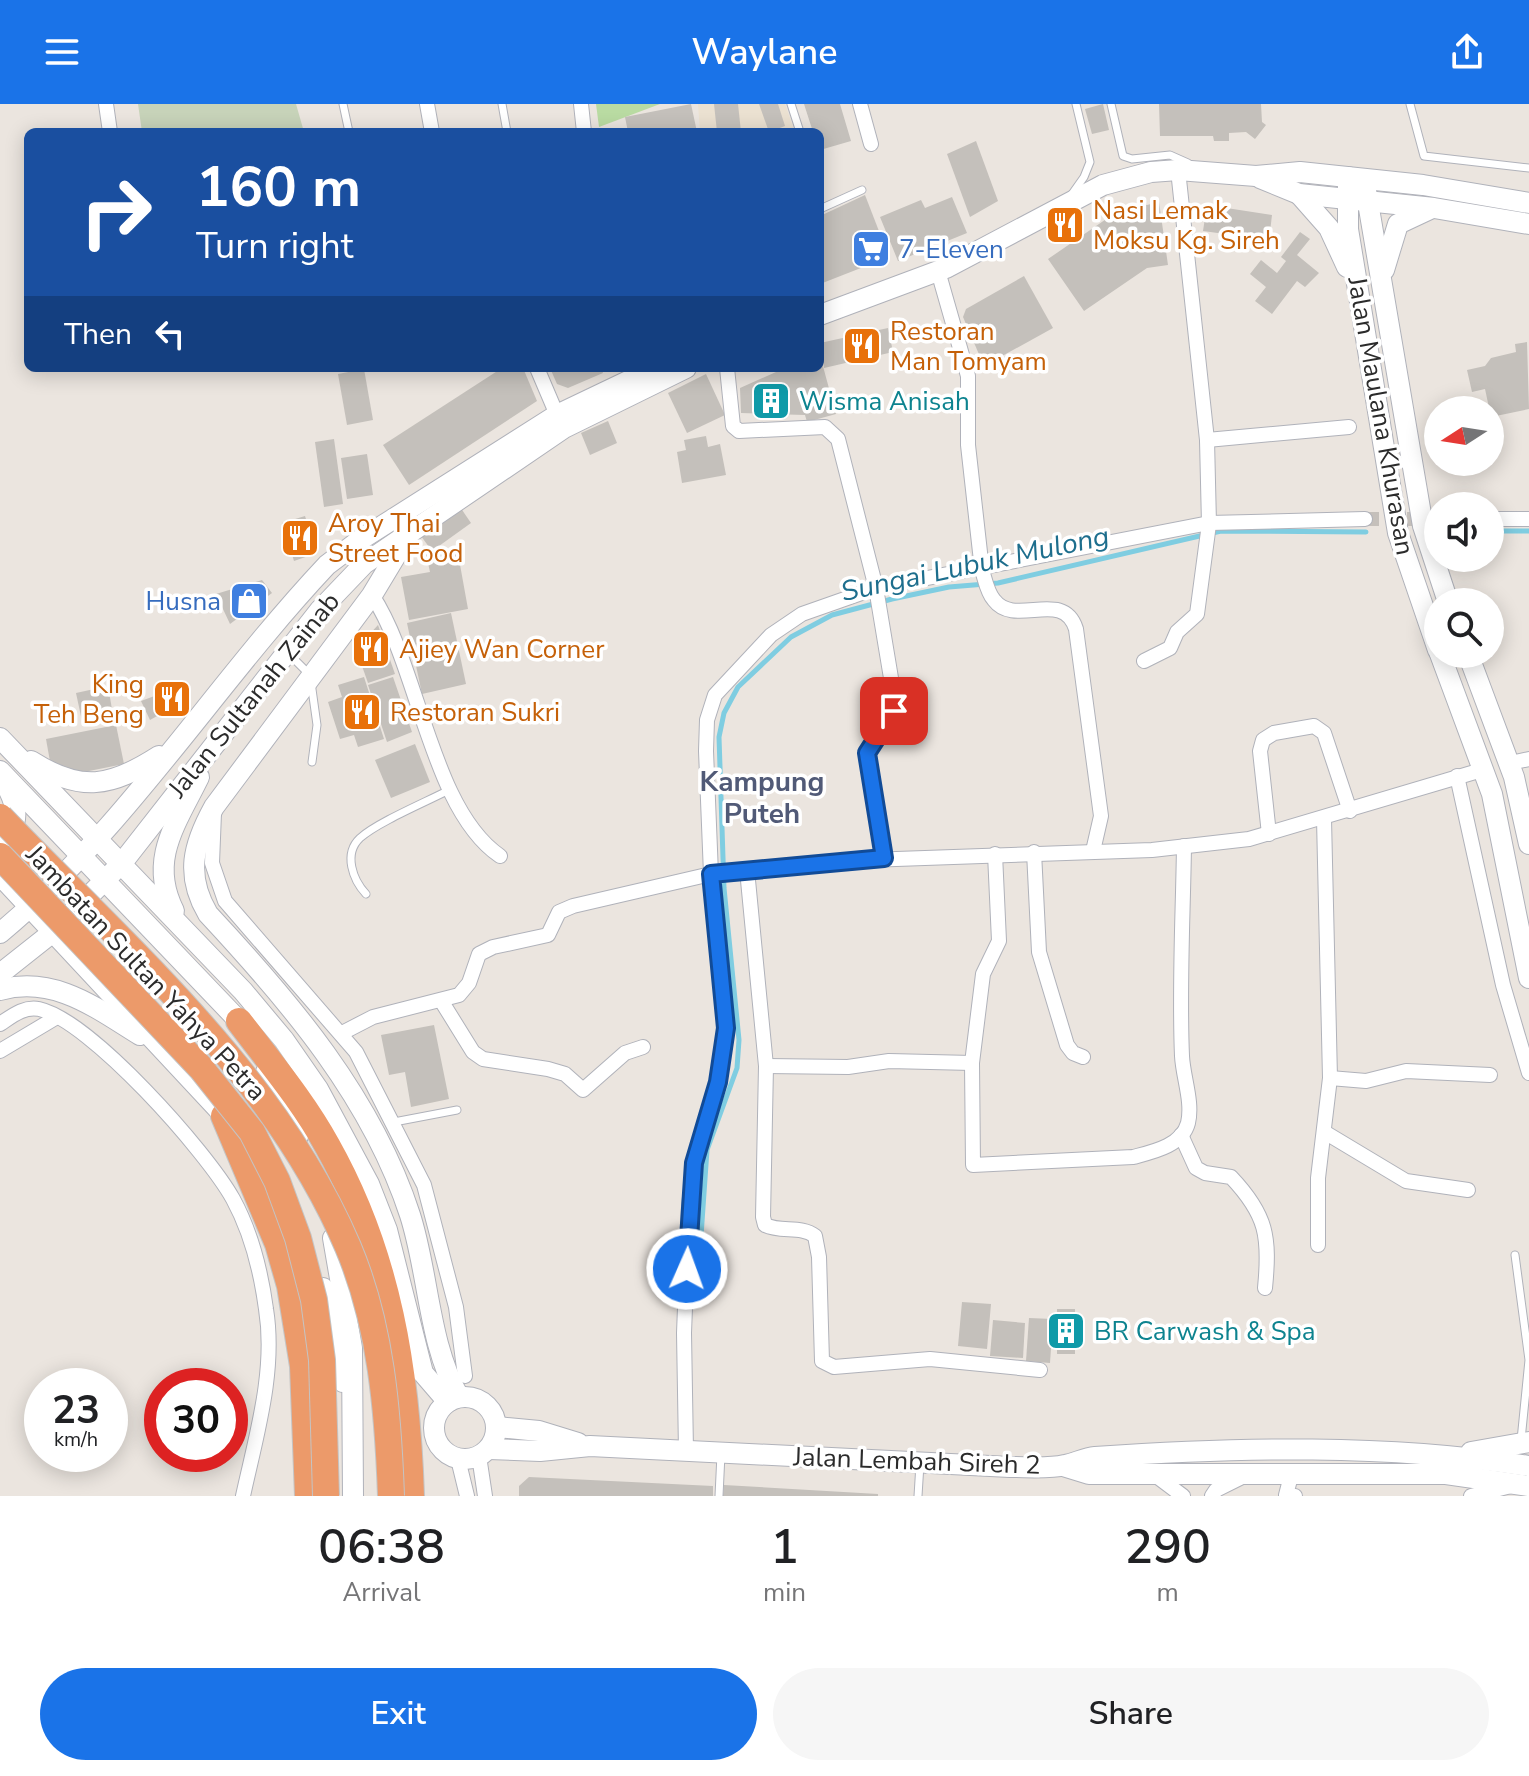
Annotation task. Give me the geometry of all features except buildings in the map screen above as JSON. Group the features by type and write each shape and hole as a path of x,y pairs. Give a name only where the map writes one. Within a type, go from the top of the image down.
{"highway":[{"name":"Jambatan Sultan Yahya Petra","path":"0,817 250,1080 308,1165 349,1249 364,1298 388,1407 391,1496"},
{"name":"Jambatan Sultan Yahya Petra","path":"0,856 201,1068 252,1132 277,1181 298,1238 314,1300 322,1360 326,1496"},
{"path":"239,1021 327,1144 350,1192 386,1293 407,1396 411,1496"},
{"path":"224,1116 278,1244 299,1328 308,1496"}],"main road":[{"path":"824,314 938,271 1063,205 1126,178 1178,170 1256,176 1300,172 1529,203"},
{"path":"1256,176 1299,194 1434,208 1529,224"},
{"name":"Jalan Maulana Khurasan","path":"1356,178 1358,200 1382,282 1423,526 1443,588"},
{"path":"1299,194 1329,228 1359,296"},
{"name":"Jalan Maulana Khurasan","path":"1358,200 1348,229 1398,533 1424,608"},
{"path":"1382,282 1388,248 1398,224 1418,212 1434,208"},
{"name":"Jalan Sultanah Zainab","path":"0,933 30,908 97,838 327,565 360,540 557,415 648,372"},
{"name":"Jalan Sultanah Zainab","path":"0,974 53,932 122,863 287,652 353,574 413,527 564,428 678,372"},
{"path":"413,527 372,595 214,807 195,849 194,882 208,914 303,1023 340,1073 374,1134 410,1215 454,1399"},
{"name":"Jalan Maulana Khurasan","path":"1445,668 1492,794 1529,978"},
{"path":"1473,668 1514,777 1529,844"},
{"path":"0,737 53,773 82,783 111,782 126,777 176,745"},
{"path":"0,737 182,925 284,1040 345,1135 387,1230 423,1373 454,1399 485,1403 497,1427"},
{"path":"182,925 165,889 161,870 164,853 216,741"},
{"path":"0,772 12,796 16,816 10,832 0,840"},
{"path":"0,772 239,1021 308,1158 333,1238 352,1348 350,1417 353,1496"},
{"path":"0,875 267,1159 295,1204 318,1266 350,1417"},
{"path":"0,990 30,985 72,994 160,1048"},
{"path":"454,1399 436,1418 436,1438 448,1454 458,1459 484,1453 590,1446"},
{"path":"497,1427 539,1431 590,1446"},
{"path":"484,1453 497,1427"},
{"path":"1456,1454 1526,1440"},
{"name":"Jalan Lembah Sireh 2","path":"590,1446 1063,1466 1090,1458 1387,1452 1456,1454"},
{"path":"1456,1454 1529,1466"},
{"path":"1063,1466 1089,1474 1446,1474 1525,1489"}],"street":[{"path":"106,104 109,128"},
{"path":"427,104 431,128"},
{"path":"581,104 584,128"},
{"path":"860,104 871,144"},
{"path":"1144,661 1170,648 1177,632 1195,618 1209,523 1207,440 1178,170"},
{"path":"938,271 968,376 968,445 982,570 988,589 994,601 1004,608 1059,610 1073,619 1101,816 1093,851"},
{"path":"539,372 557,415"},
{"path":"727,372 733,426 739,431 825,427 836,434 876,588 895,706 870,745 867,758 884,858"},
{"path":"1207,440 1349,427"},
{"path":"686,1451 684,1333 689,1206 694,1163 718,1082 726,1028 706,751 707,720 715,695 771,635 802,614 876,588 982,570 1209,523 1365,519"},
{"path":"1504,519 1529,519"},
{"path":"372,595 391,628 449,790 485,846 500,856"},
{"path":"1269,834 1260,751 1263,740 1274,733 1314,726 1324,733 1350,811"},
{"path":"342,1033 373,1017 442,1002 459,995 469,983 479,954 493,947 548,935 559,912 573,906 714,874 747,870 884,858 1184,846 1269,834 1475,772"},
{"path":"1457,776 1503,985 1529,1073"},
{"path":"212,863 214,807"},
{"path":"1318,1245 1318,1178 1326,1133 1330,1078 1324,819"},
{"path":"995,854 999,941 983,974 972,1063 973,1165 1133,1157 1153,1152 1181,1135 1187,1124 1188,1107 1182,1056 1184,846"},
{"path":"195,849 208,854 217,883 237,916 342,1033 369,1071 424,1185 443,1248 465,1376"},
{"path":"1034,852 1039,954 1067,1045 1073,1053 1083,1057"},
{"path":"747,870 766,1066 763,1217 765,1225 773,1229 808,1231 815,1236 819,1257 822,1361 834,1367 958,1360 1040,1370"},
{"path":"442,1002 473,1052 483,1059 565,1074 583,1090 625,1053 643,1047"},
{"path":"0,1024 31,1008 57,1017 97,1045 182,1130 216,1171 246,1225 267,1310 269,1357 243,1496"},
{"path":"0,1051 57,1017"},
{"path":"766,1066 848,1067 889,1061 972,1063"},
{"path":"1330,1078 1366,1081 1406,1071 1490,1075"},
{"path":"1326,1133 1406,1181 1468,1190"},
{"path":"1181,1135 1196,1168 1205,1173 1231,1177 1260,1213 1269,1252 1265,1288"},
{"path":"484,1453 485,1496"},
{"path":"458,1459 467,1496"},
{"path":"1150,1472 1183,1496"},
{"path":"1212,1496 1226,1484 1256,1472"},
{"path":"1292,1472 1286,1496 1295,1496"},
{"path":"1471,1496 1525,1489"}],"lane":[{"path":"343,104 348,128"},
{"path":"502,104 506,128"},
{"path":"791,104 799,128"},
{"path":"1063,205 1089,168 1076,104"},
{"path":"1111,104 1123,156 1132,159 1170,155 1207,172"},
{"path":"1410,104 1424,156 1529,168"},
{"path":"824,207 862,190"},
{"path":"287,652 310,675 317,725 312,762"},
{"path":"366,894 358,886 351,859 360,837 449,790"},
{"path":"394,1122 457,1110"},
{"path":"1515,1255 1529,1360 1526,1440"},
{"path":"719,1496 721,1453"},
{"path":"918,1496 920,1462"}],"shaded area":[{"path":"698,104 785,104 794,128 700,128"}],"green space":[{"path":"138,104 296,104 303,128 141,128"},
{"path":"596,104 660,104 599,127"}],"waterway":[{"name":"Sungai Lubuk Mulong","path":"698,1279 707,1150 737,1068 739,1040 724,888 719,737 724,713 738,687 791,637 832,615 892,599 949,587 998,583 1221,531 1366,532"},
{"name":"Sungai Lubuk Mulong","path":"1504,531 1529,531"}],"tunnel":[{"path":"1365,519 1424,519"}],"place":[{"name":"Nasi Lemak Moksu Kg. Sireh","path":"1065,225"},
{"name":"7-Eleven","path":"871,249"},
{"name":"Restoran Man Tomyam","path":"862,346"},
{"name":"Wisma Anisah","path":"771,401"},
{"name":"Aroy Thai Street Food","path":"300,538"},
{"name":"Husna","path":"249,601"},
{"name":"Ajiey Wan Corner","path":"371,649"},
{"name":"King Teh Beng","path":"172,699"},
{"name":"Restoran Sukri","path":"362,712"},
{"name":"BR Carwash & Spa","path":"1066,1331"}],"district":[{"name":"Kampung Puteh","path":"762,798"}],"route":[{"path":"687,1269 694,1163 718,1082 726,1028 711,874 884,858 867,753 894,711"}]}
